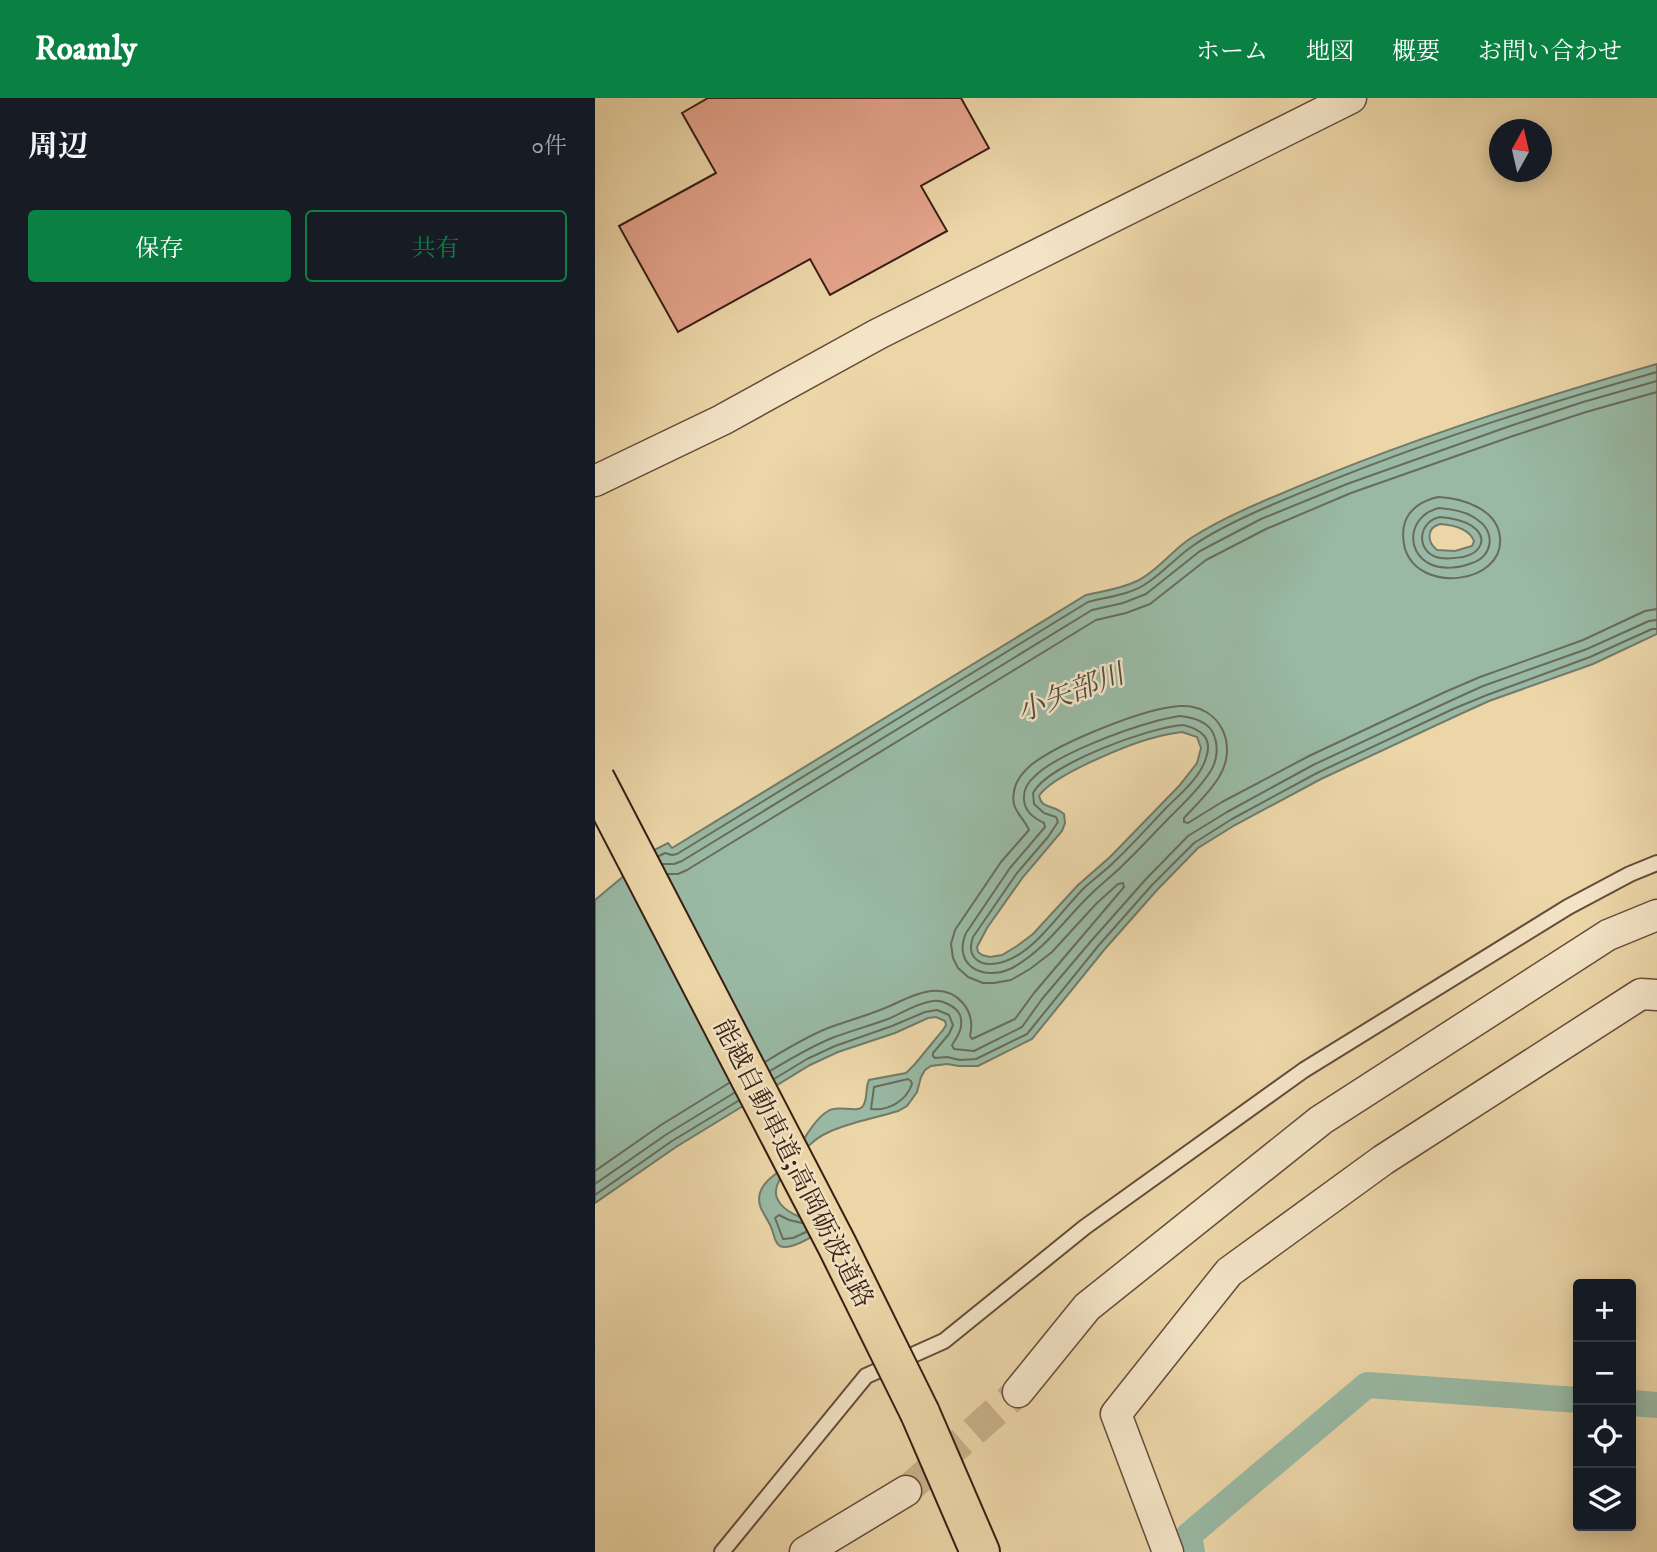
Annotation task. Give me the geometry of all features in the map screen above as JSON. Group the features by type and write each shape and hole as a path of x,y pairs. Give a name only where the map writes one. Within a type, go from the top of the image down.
{"highway":[{"name":"能越自動車道;高岡砺波道路","path":"595,779 837,1244 920,1413 980,1552"}],"street":[{"path":"595,481 722,420 902,321 1350,98"},
{"path":"1018,1392 1087,1307 1321,1120 1608,935 1657,915"},
{"path":"1168,1552 1116,1414 1229,1272 1395,1152 1641,994 1657,995"},
{"path":"805,1552 906,1491"}],"lane":[{"path":"722,1552 866,1376 944,1341 1085,1227 1304,1070 1568,907 1630,873 1657,863"},
{"path":"712,1552 744,1527"}],"water":[{"name":"小矢部川","path":"1657,364 1657,634 1593,664 1489,701 1456,716 1321,779 1198,848 1104,950 1032,1039 978,1066 931,1066 925,1070 917,1092 907,1106 837,1129 809,1145 780,1179 776,1193 784,1208 800,1217 820,1209 824,1230 809,1239 785,1247 778,1245 760,1207 762,1188 790,1160 822,1116 832,1109 856,1109 863,1106 869,1080 906,1073 943,1030 945,1021 936,1017 928,1018 810,1065 676,1147 595,1203 595,900 656,849 668,843 672,848 1086,595 1125,586 1145,577 1191,538 1232,516 1306,483 1404,445","holes":["1440,524 1464,530 1472,537 1472,546 1455,551 1437,550 1429,535 1432,529","1182,732 1197,737 1201,748 1197,763 1179,786 1110,857 1078,885 1033,934 1002,955 990,957 978,952 977,947 987,928 1023,877 1062,831 1064,814 1040,800 1039,796 1047,787 1114,752 1148,739"]}],"building":[{"path":"708,98 961,98 989,148 921,186 947,231 830,295 810,259 678,332 619,226 716,173 682,113"}],"waterway":[{"path":"1192,1552 1189,1535 1367,1385 1573,1400"},
{"path":"1636,1403 1657,1405"}],"tunnel":[{"path":"906,1491 1018,1392"}]}
